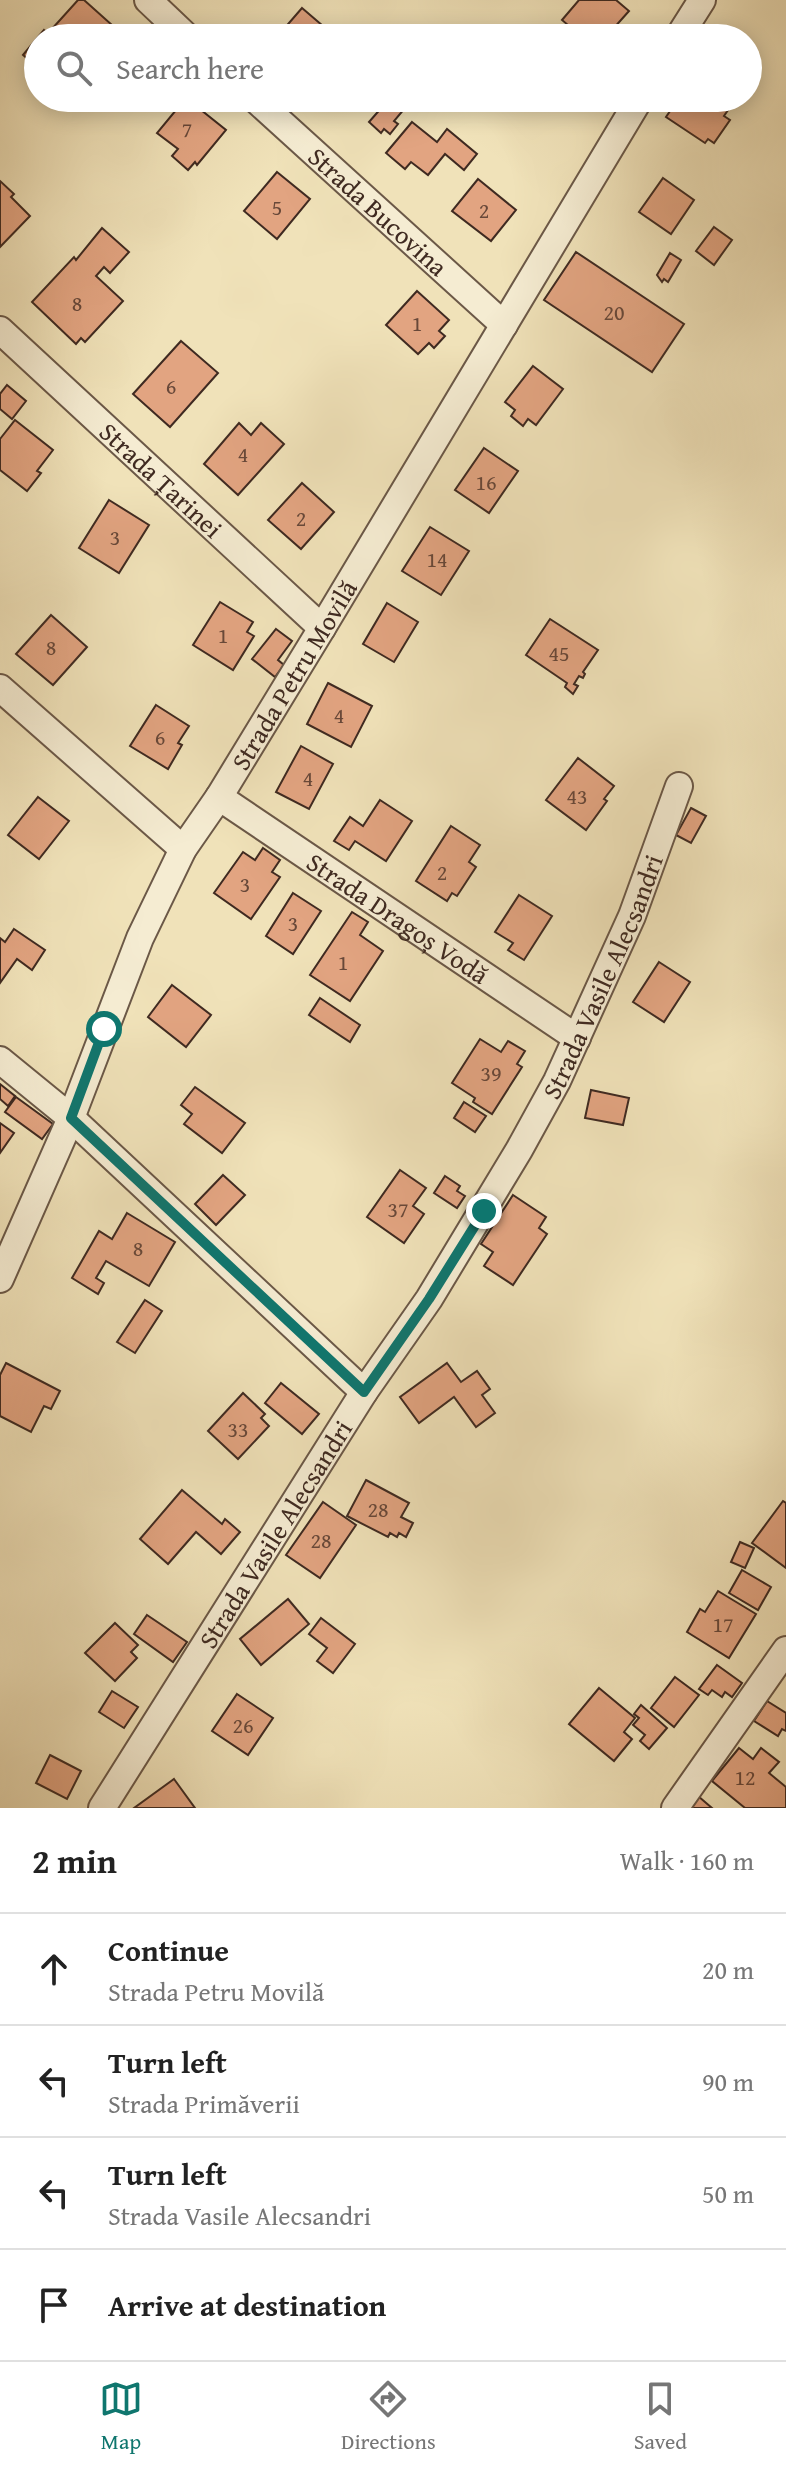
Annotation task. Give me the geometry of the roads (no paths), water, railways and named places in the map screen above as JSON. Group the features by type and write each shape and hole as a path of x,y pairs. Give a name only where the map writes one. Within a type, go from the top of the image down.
{"street":[{"path":"148,0 173,24"},
{"path":"684,24 692,4"},
{"name":"Strada Bucovina","path":"269,112 504,325"},
{"name":"Strada Petru Movilă","path":"0,1279 71,1118 140,938 183,849 219,797 322,628 632,112"},
{"name":"Strada Țarinei","path":"0,330 322,628"},
{"path":"0,688 183,849"},
{"name":"Strada Vasile Alecsandri","path":"102,1808 364,1392 429,1299 527,1136 577,1038 632,916 679,786"},
{"name":"Strada Dragoș Vodă","path":"219,797 577,1038"},
{"path":"0,1060 71,1118 364,1392"},
{"path":"675,1808 786,1650"}]}
